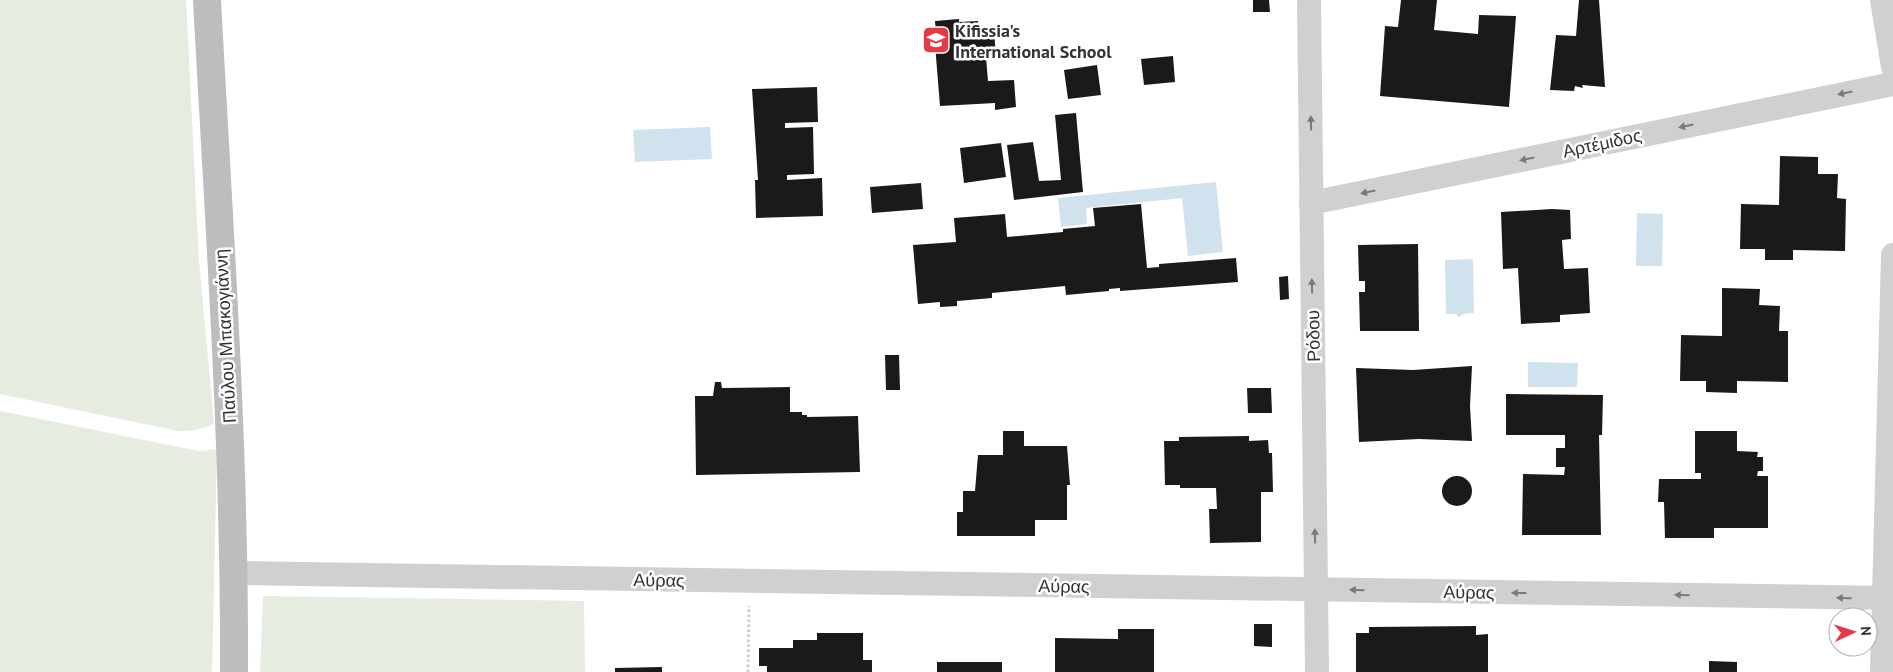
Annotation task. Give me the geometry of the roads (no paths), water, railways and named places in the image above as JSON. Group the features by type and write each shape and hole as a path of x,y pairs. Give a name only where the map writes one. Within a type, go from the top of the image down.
{"main road":[{"name":"Παύλου Μπακογιάννη","path":"207,0 231,448 235,573 234,672"}],"street":[{"name":"Ρόδου","path":"1309,0 1317,672"},
{"path":"1882,0 1893,67"},
{"name":"Αρτέμιδος","path":"1312,203 1893,84"},
{"path":"1882,672 1889,598 1893,255"},
{"name":"Αύρας","path":"235,573 1889,598"}],"water":[{"path":"710,127 712,159 635,162 633,130"},
{"path":"1216,182 1223,252 1188,256 1182,198 1086,208 1087,224 1061,227 1058,198"},
{"path":"1637,213 1663,214 1662,266 1636,266"},
{"path":"1473,259 1474,313 1463,314 1459,317 1456,314 1446,314 1445,260"},
{"path":"1528,362 1578,363 1577,387 1528,387"}],"place":[{"name":"Kifissia's International School","path":"936,40"}]}
